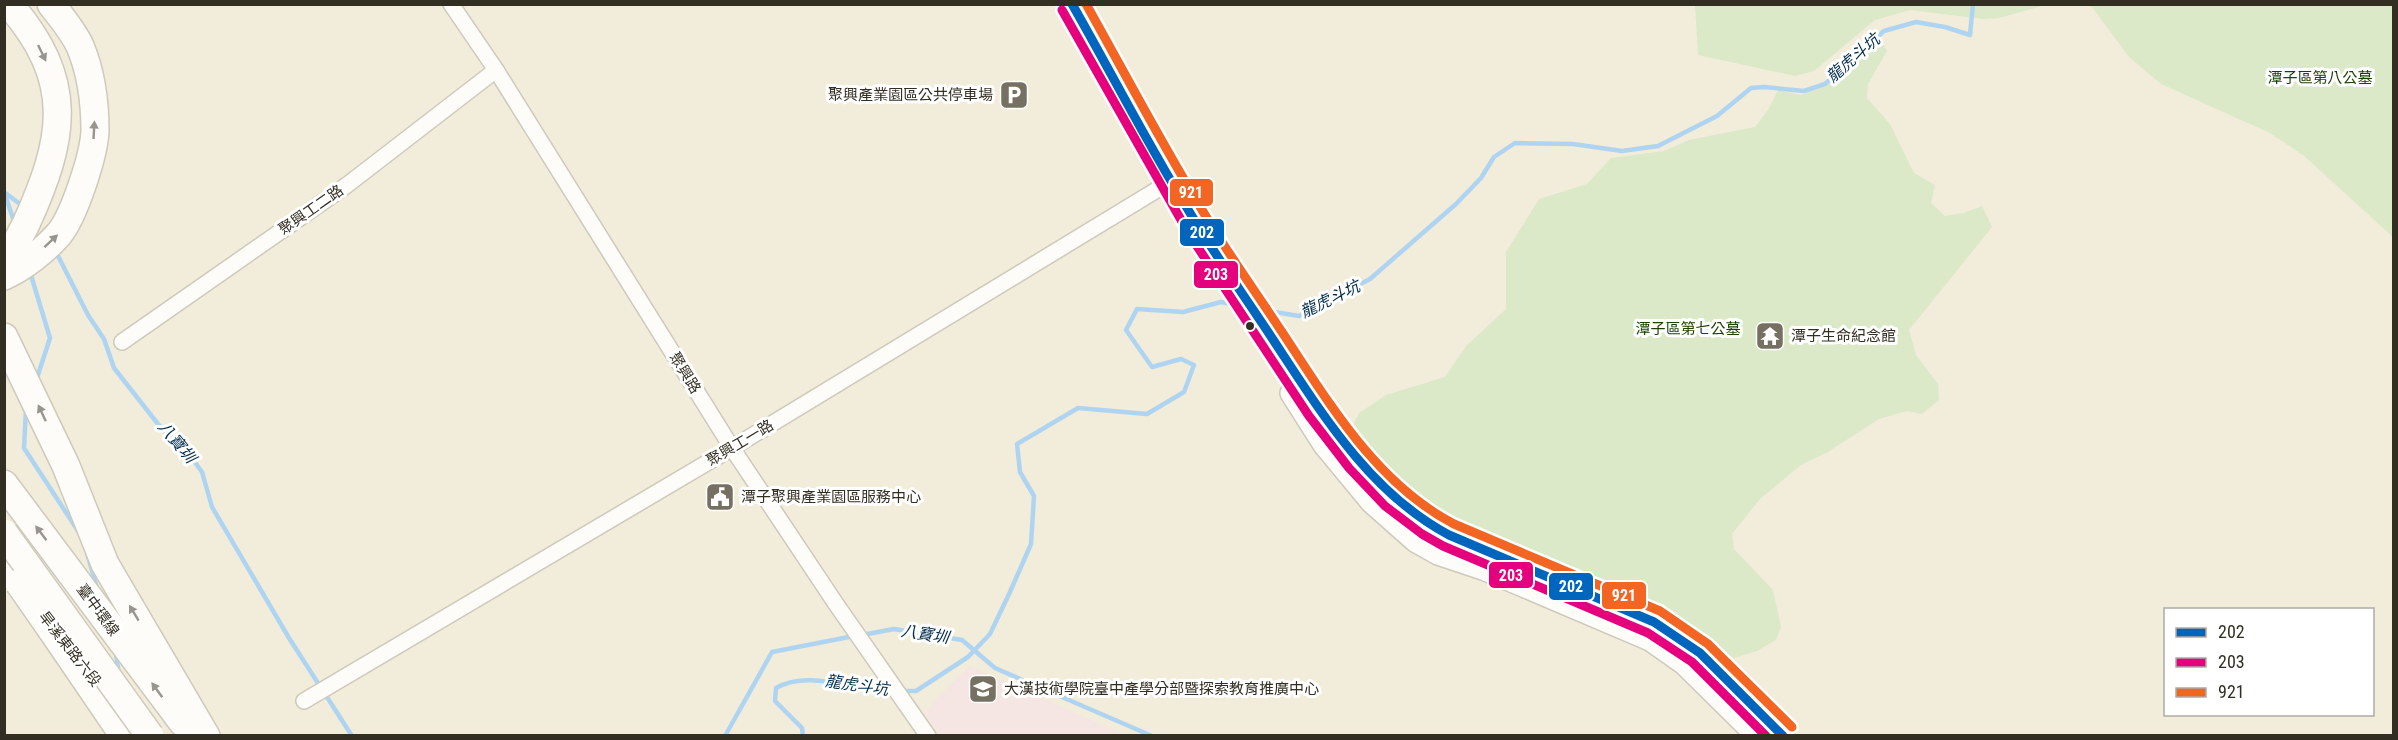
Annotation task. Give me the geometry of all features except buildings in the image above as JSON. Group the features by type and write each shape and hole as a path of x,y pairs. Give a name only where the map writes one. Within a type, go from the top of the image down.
{"highway":[{"path":"4,265 25,227 47,176 53,158 58,124 50,69 24,22 9,4"},
{"path":"4,276 34,256 59,234 82,188 95,134 94,102 80,44 51,4"},
{"path":"4,337 66,466 105,564 206,735"},
{"name":"臺中環線","path":"4,484 168,705 193,735"},
{"path":"4,512 51,629"},
{"name":"臺中環線","path":"4,533 150,735"},
{"path":"4,565 124,735"}],"street":[{"name":"聚興路","path":"451,4 496,70 732,448 836,604 928,735"},
{"path":"1072,4 1324,445 1372,503 1415,541 1438,554 1483,569 1650,640 1684,664 1757,735"},
{"name":"聚興工二路","path":"122,342 347,185 496,70"},
{"name":"聚興工一路","path":"304,701 732,448 1173,180"},
{"path":"1245,306 1359,461 1393,497 1428,524 1449,535 1654,622 1700,653 1784,735"},
{"name":"旱溪東路六段","path":"4,565 104,693 129,735"}],"shaded area":[{"name":"大漢技術學院臺中產學分部暨探索教育推廣中心","path":"969,666 1125,735 939,735 924,712"}],"green space":[{"path":"1695,4 2046,5 1999,18 1983,19 1910,10 1875,20 1814,71 1795,76 1698,55"},
{"name":"潭子區第八公墓","path":"2087,5 2393,5 2393,237 2303,155 2270,133 2161,84 2129,57 2092,7"},
{"name":"潭子區第七公墓","path":"1879,38 1887,51 1868,84 1867,98 1890,124 1914,173 1935,185 1931,203 1945,216 1963,213 1982,206 1992,227 1909,330 1916,355 1938,384 1939,400 1922,414 1907,411 1879,419 1828,452 1801,465 1760,499 1732,534 1734,549 1773,590 1781,627 1776,640 1757,651 1734,658 1650,605 1432,513 1403,487 1351,429 1359,413 1386,395 1445,377 1467,345 1506,309 1506,252 1539,199 1587,184 1611,158 1664,151 1689,140 1755,127 1768,110 1778,90 1801,95 1824,87"}],"waterway":[{"name":"龍虎斗坑","path":"1262,310 1299,316 1370,279 1456,204 1481,178 1494,157 1515,143 1573,144 1622,151 1658,146 1717,116 1751,88 1804,91 1825,84 1884,31 1916,22 1945,27 1970,35 1973,4"},
{"name":"八寶圳","path":"4,192 24,207"},
{"path":"4,192 15,224"},
{"name":"八寶圳","path":"56,252 88,315 104,339 114,368 158,424 191,457 202,472 212,507 289,638 352,736"},
{"path":"30,272 50,338 36,381"},
{"name":"龍虎斗坑","path":"901,691 916,691 968,657 990,634 1010,592 1031,544 1034,496 1020,472 1017,444 1078,408 1147,414 1184,392 1194,365 1181,359 1152,367 1126,330 1137,309 1183,312 1221,302 1242,306"},
{"path":"26,409 24,448 80,534"},
{"path":"87,553 97,588"},
{"name":"八寶圳","path":"862,635 894,629 962,640 995,668 1152,736"},
{"name":"八寶圳","path":"725,736 772,652 854,636"},
{"path":"116,654 119,675"},
{"name":"龍虎斗坑","path":"803,736 802,728 775,701 776,688 803,680 893,691"}],"transit line":[{"name":"202","path":"1072,4 1167,174 1208,242 1307,391 1348,447 1370,472 1420,517 1449,535 1654,622 1700,653 1783,736"},
{"name":"921","path":"1086,4 1162,142 1218,236 1335,412 1377,463 1426,507 1454,524 1660,611 1708,644 1792,727"},
{"name":"203","path":"1062,10 1189,234 1309,416 1349,468 1385,506 1422,534 1443,546 1648,633 1692,662 1766,736"}],"place":[{"name":"聚興產業園區公共停車場","path":"1014,95"},
{"name":"潭子生命紀念館","path":"1770,336"},
{"name":"潭子聚興產業園區服務中心","path":"720,497"},
{"name":"大漢技術學院臺中產學分部暨探索教育推廣中心","path":"983,689"}]}
